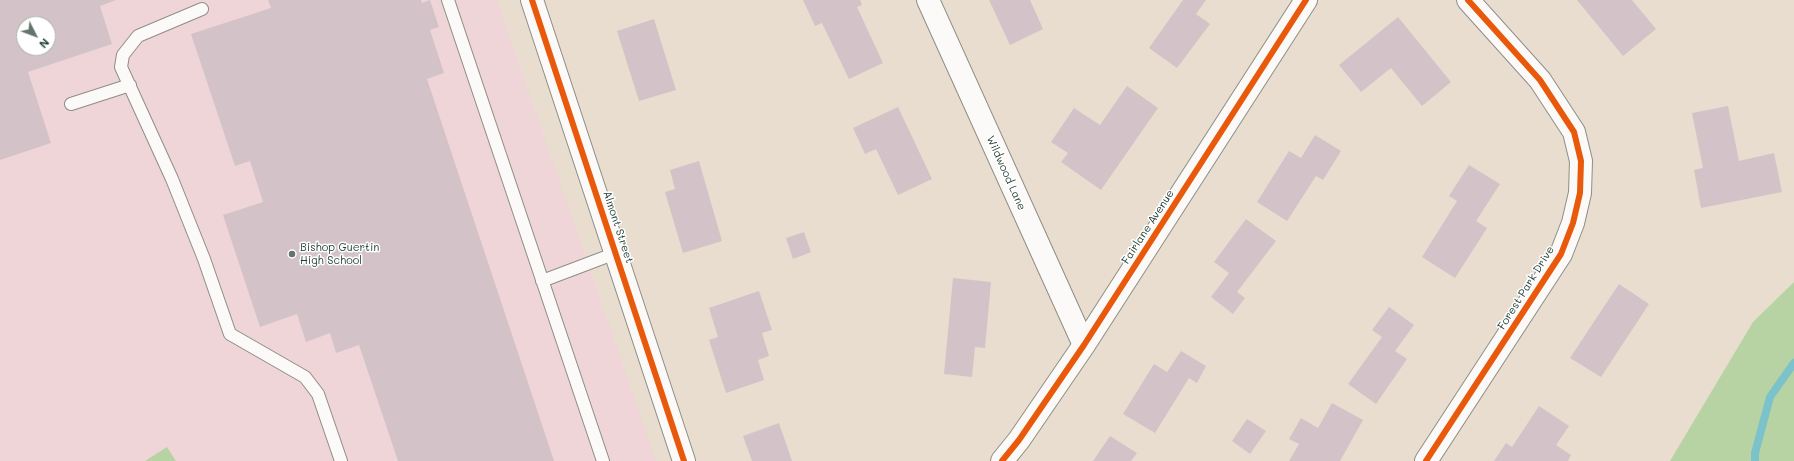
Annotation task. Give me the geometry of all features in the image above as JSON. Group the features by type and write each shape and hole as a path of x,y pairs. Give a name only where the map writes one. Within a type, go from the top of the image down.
{"street":[{"name":"Almont Street","path":"532,0 684,461"},
{"name":"Wildwood Lane","path":"928,0 1084,345"},
{"name":"Fairlane Avenue","path":"1002,461 1019,440 1084,345 1306,0"},
{"name":"Forest Park Drive","path":"1426,461 1561,254 1573,223 1580,193 1581,161 1574,132 1540,80 1468,0"}],"lane":[{"path":"448,0 603,461"},
{"path":"202,9 138,36 123,56 121,67 172,179 204,259 230,334 305,377 318,394 341,461"},
{"path":"71,104 130,85"},
{"path":"542,281 616,253"}],"shaded area":[{"name":"Bishop Guertin High School","path":"0,0 497,0 656,461 0,461"}],"green space":[{"path":"1794,282 1794,461 1670,461 1753,322"},
{"path":"167,447 176,461 145,461"}],"building":[{"path":"0,0 116,0 100,6 112,44 28,72 51,143 0,160"},
{"path":"268,0 421,0 422,3 430,0 439,27 430,30 444,73 427,79 554,461 398,461 359,345 336,353 330,333 306,342 297,314 260,327 223,215 263,202 250,161 235,166 191,34 271,8"},
{"path":"803,0 860,0 862,5 857,7 883,63 849,79 822,23 815,26"},
{"path":"989,0 1030,0 1043,29 1010,45"},
{"path":"1183,0 1206,0 1196,14 1210,24 1177,68 1149,48"},
{"path":"1577,0 1632,0 1656,29 1623,56"},
{"path":"1398,17 1451,82 1422,106 1391,68 1361,92 1339,65"},
{"path":"654,19 676,90 639,101 617,31"},
{"path":"1127,86 1158,108 1101,190 1061,162 1068,153 1051,142 1074,108 1100,125"},
{"path":"1728,106 1739,161 1774,153 1782,192 1701,208 1694,170 1703,168 1692,113"},
{"path":"898,107 932,179 898,195 876,149 865,154 853,128"},
{"path":"1315,135 1341,151 1323,180 1316,176 1287,221 1257,202 1289,151 1301,158"},
{"path":"699,161 722,241 683,253 665,192 675,189 670,170"},
{"path":"1469,165 1500,184 1476,221 1487,228 1455,278 1422,257 1457,201 1449,196"},
{"path":"1246,219 1276,241 1237,292 1245,298 1233,314 1211,297 1229,273 1214,262"},
{"path":"804,232 811,252 793,259 786,238"},
{"path":"953,278 991,282 985,348 975,347 972,377 944,374"},
{"path":"1619,284 1649,304 1601,377 1570,358"},
{"path":"759,291 772,330 762,333 769,356 758,360 764,380 726,393 709,340 718,337 709,308"},
{"path":"1389,307 1414,325 1395,351 1407,359 1376,404 1348,384 1382,337 1372,330"},
{"path":"1181,351 1206,366 1197,383 1189,378 1155,433 1123,414 1154,364 1167,372"},
{"path":"1332,403 1363,420 1340,461 1289,461 1299,444 1289,439 1301,418 1318,428"},
{"path":"1539,406 1569,426 1556,445 1571,455 1568,461 1494,461 1506,443 1512,447"},
{"path":"1247,419 1266,431 1250,454 1232,441"},
{"path":"779,423 792,461 752,461 743,436"},
{"path":"1110,436 1137,453 1131,461 1093,461"}],"waterway":[{"path":"1755,461 1755,453 1770,397 1794,363"}],"cycle path":[{"path":"532,0 684,461"},
{"path":"1002,461 1019,440 1084,345 1306,0"},
{"path":"1426,461 1561,254 1573,223 1580,193 1581,161 1574,132 1540,80 1468,0"}],"place":[{"name":"Bishop Guertin High School","path":"292,254"}]}
